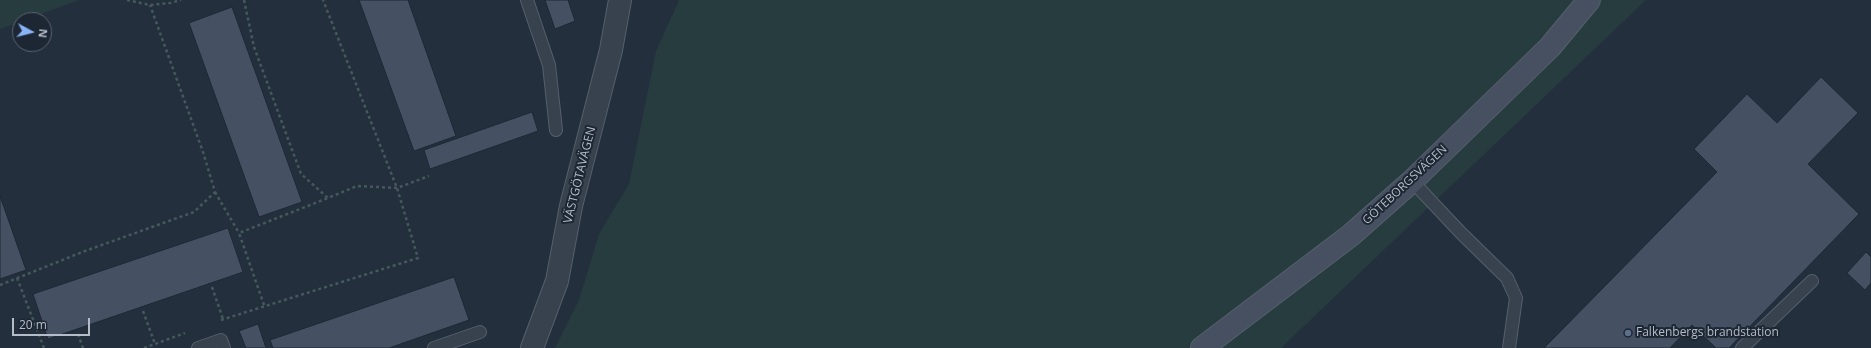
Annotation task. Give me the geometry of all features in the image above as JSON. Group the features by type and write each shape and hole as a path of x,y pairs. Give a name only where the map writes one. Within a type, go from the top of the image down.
{"main road":[{"name":"GÖTEBORGSVÄGEN","path":"1202,348 1351,235 1412,181 1550,47 1589,0"}],"street":[{"name":"VÄSTGÖTAVÄGEN","path":"532,348 557,281 571,206 611,50 620,0"}],"lane":[{"path":"527,0 549,65 556,130"},
{"path":"1412,181 1461,233 1507,278 1516,298 1509,348"},
{"path":"1742,348 1812,281"},
{"path":"434,348 480,332"},
{"path":"198,348 221,340 224,348"}],"path":[{"path":"127,0 150,5 170,3 181,0"},
{"path":"244,0 254,47 301,174 328,198"},
{"path":"215,322 264,305 418,258 397,188 323,0"},
{"path":"150,5 203,152 215,192 239,233 264,305"},
{"path":"239,233 357,186 397,188 429,176"},
{"path":"0,285 85,251 194,212 215,192"},
{"path":"17,278 44,348"},
{"path":"212,287 223,319"},
{"path":"142,311 155,344"},
{"path":"144,348 193,330"},
{"path":"78,334 83,348"}],"green space":[{"path":"0,0 79,0 47,12 12,12 12,25 0,29"},
{"path":"679,0 1646,0 1281,348 555,348 579,300 599,234 629,184 656,51"}],"building":[{"path":"359,0 408,0 456,136 414,151"},
{"path":"545,0 568,0 575,21 555,29"},
{"path":"232,7 302,202 259,217 189,23"},
{"path":"1821,77 1858,113 1808,164 1859,214 1729,348 1716,348 1692,325 1670,348 1544,348 1717,172 1694,149 1747,94 1777,123"},
{"path":"532,112 538,131 430,169 424,150"},
{"path":"0,196 26,270 0,279"},
{"path":"228,228 243,272 48,339 33,294"},
{"path":"1866,252 1871,257 1871,283 1865,290 1847,273"},
{"path":"454,277 469,320 389,348 273,348 270,340"},
{"path":"258,324 266,348 246,348 239,331"}],"place":[{"name":"Falkenbergs brandstation","path":"1628,333"}]}
